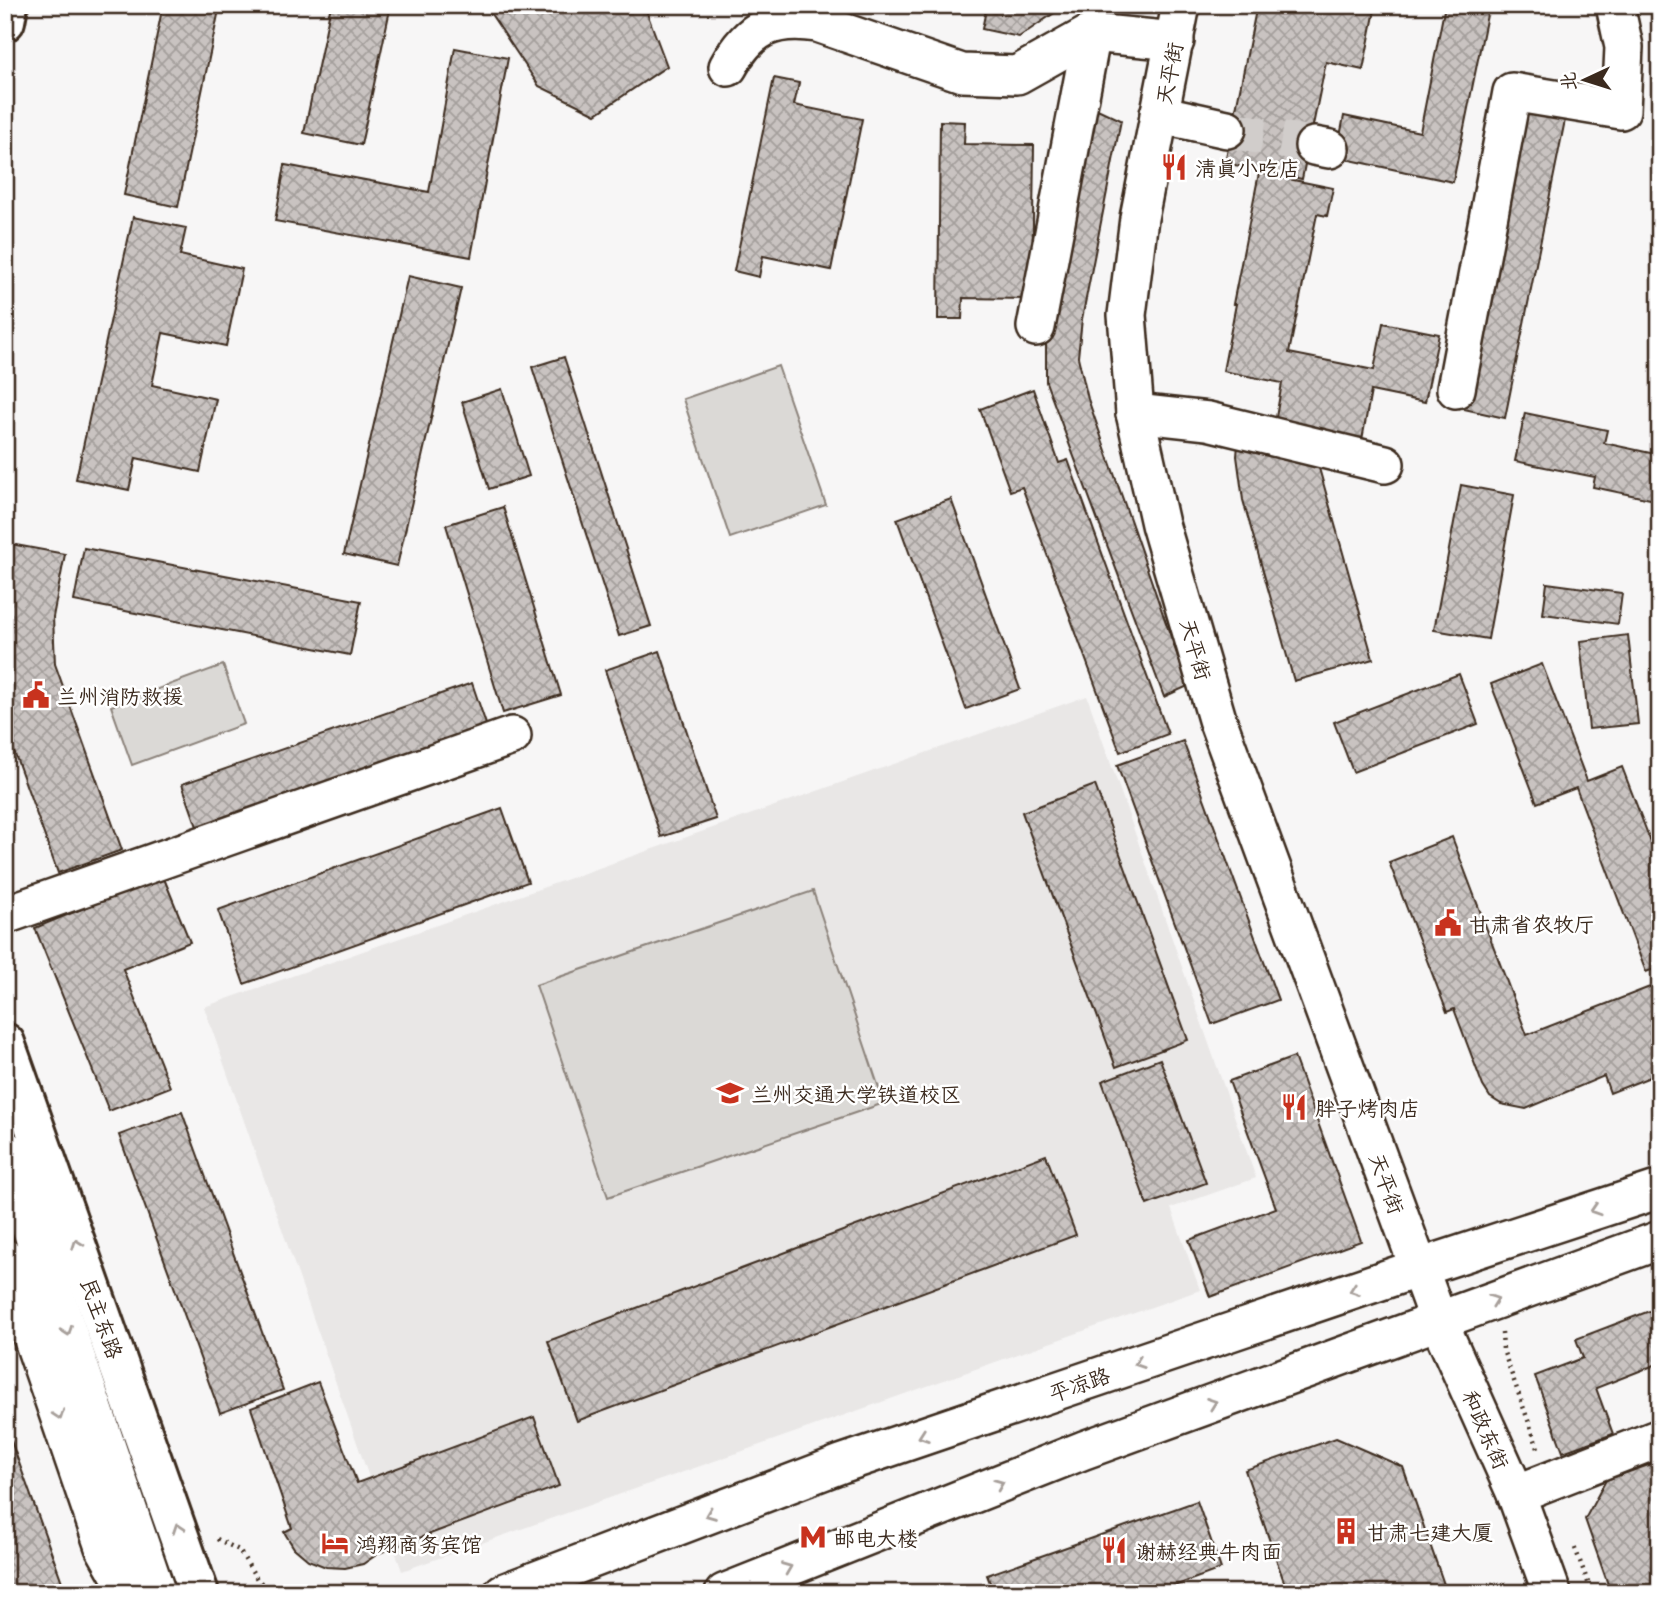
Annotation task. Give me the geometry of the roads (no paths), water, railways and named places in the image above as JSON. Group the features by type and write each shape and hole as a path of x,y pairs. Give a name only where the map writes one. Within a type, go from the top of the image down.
{"main road":[{"path":"5,21 9,5"},
{"name":"民主东路","path":"5,1044 199,1593"},
{"name":"民主东路","path":"5,1150 156,1593"}],"street":[{"name":"天平街","path":"1181,5 1139,218 1127,315 1135,413 1160,524 1217,719 1419,1268"},
{"path":"1456,389 1512,92 1621,110 1625,47 1615,5"},
{"path":"729,67 739,48 754,33 774,23 795,20 817,23 962,73 1017,75 1092,33 1175,41"},
{"path":"1036,327 1092,33"},
{"path":"1159,114 1227,129"},
{"path":"1135,413 1208,421 1385,464"},
{"path":"5,915 512,736"},
{"name":"平凉路","path":"503,1593 841,1464 1660,1189"},
{"path":"724,1593 1084,1450 1660,1240"},
{"path":"5,1258 15,1319 104,1547 130,1593"},
{"name":"和政东街","path":"1419,1268 1438,1320 1516,1494 1552,1593"},
{"path":"1516,1494 1660,1438"}],"tunnel":[{"path":"1227,129 1314,146"}],"place":[{"name":"清真小吃店","path":"1174,167"},
{"name":"兰州消防救援","path":"36,695"},
{"name":"甘肃省农牧厅","path":"1448,923"},
{"name":"兰州交通大学铁道校区","path":"730,1093"},
{"name":"胖子烤肉店","path":"1294,1107"},
{"name":"甘肃七建大厦","path":"1346,1531"},
{"name":"邮电大楼","path":"813,1537"},
{"name":"鸿翔商务宾馆","path":"335,1543"},
{"name":"谢赫经典牛肉面","path":"1114,1550"}]}
